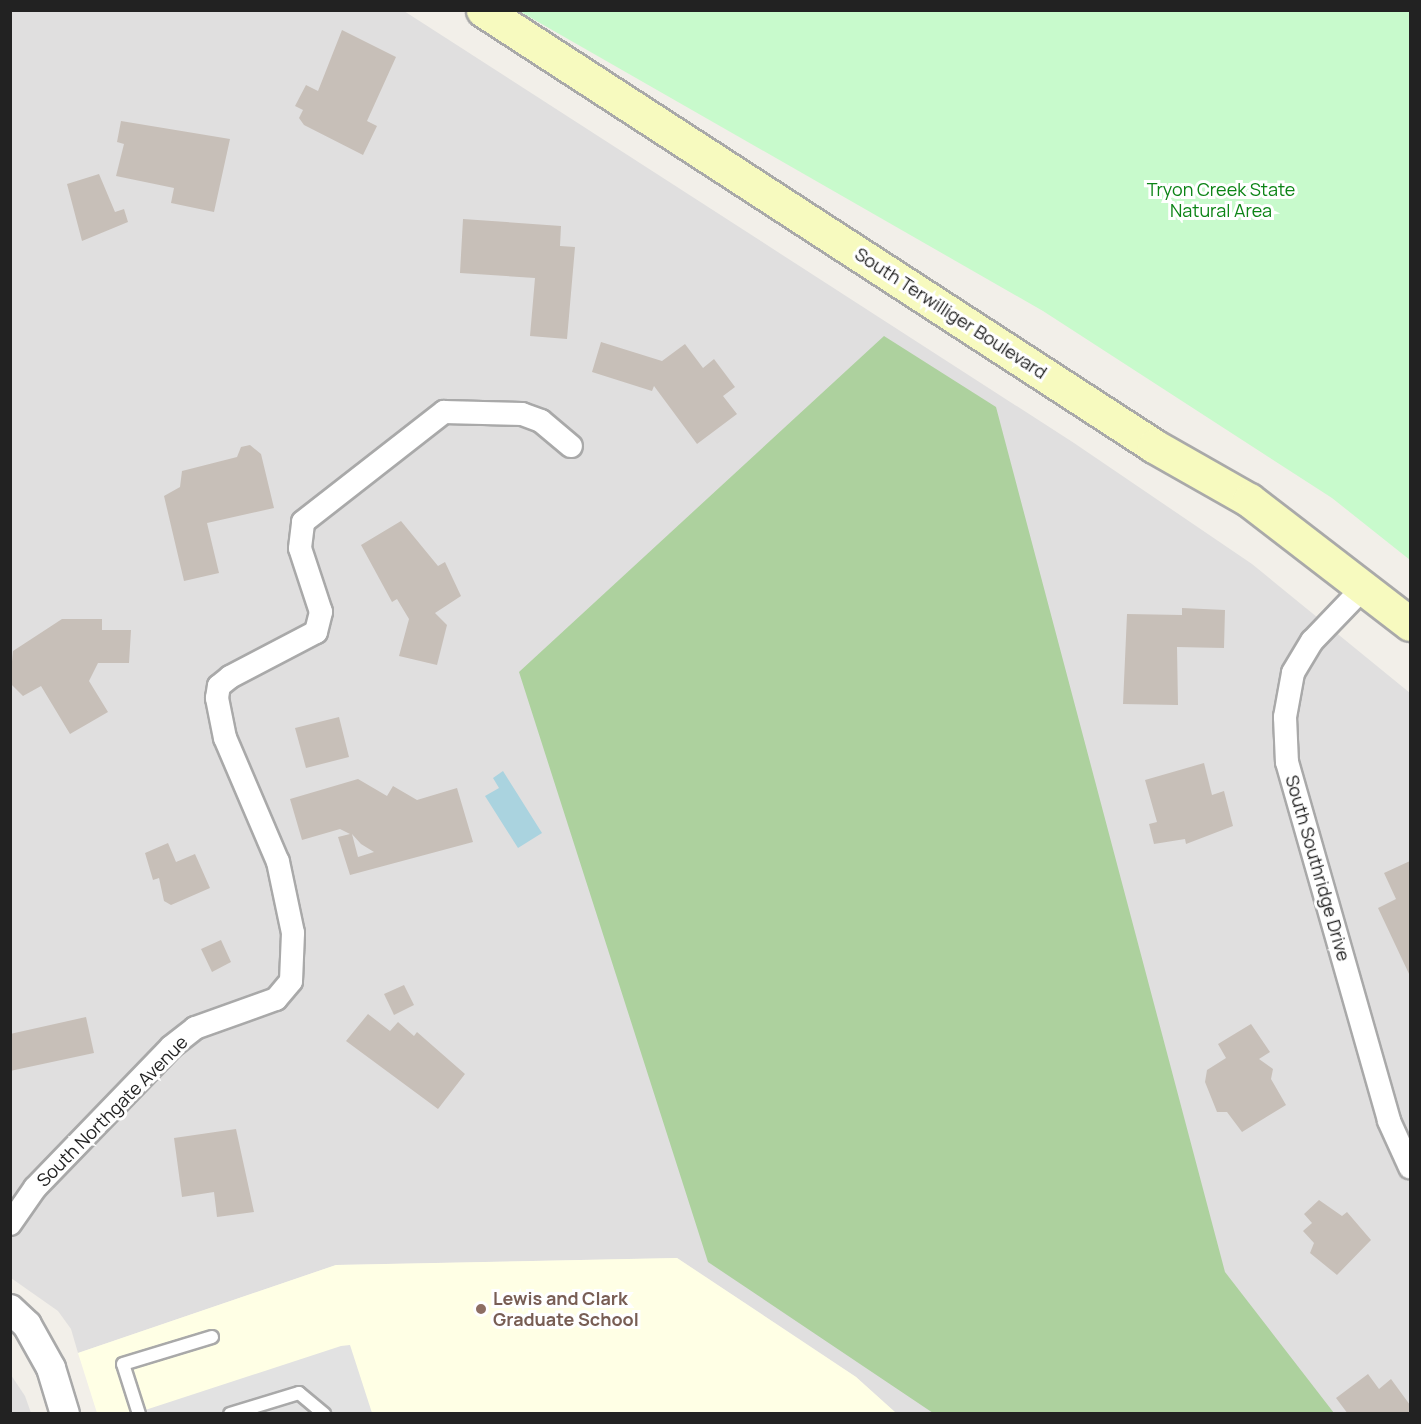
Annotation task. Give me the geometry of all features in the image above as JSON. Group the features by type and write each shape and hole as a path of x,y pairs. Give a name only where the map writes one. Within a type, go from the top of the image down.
{"main road":[{"name":"South Terwilliger Boulevard","path":"483,10 1154,446 1249,500 1365,586 1410,624"}],"street":[{"name":"South Northgate Avenue","path":"10,1224 35,1188 171,1047 195,1028 276,999 291,981 293,933 278,862 222,721 219,686 230,677 316,632 321,612 300,548 303,522 428,422 458,409 522,414 542,421 572,446"},
{"name":"South Southridge Drive","path":"1365,586 1312,641 1293,673 1285,717 1287,762 1389,1121 1410,1167"},
{"path":"10,1309 27,1325 51,1368 65,1413"}],"lane":[{"path":"139,1413 123,1364 212,1337"},
{"path":"230,1413 299,1393 324,1413"}],"shaded area":[{"path":"11,11 404,11 1074,443 1252,564 1410,693 1410,1413 896,1413 856,1377 677,1258 336,1265 78,1353 71,1329 58,1311 11,1278"},
{"name":"Lewis and Clark Graduate School","path":"677,1258 856,1377 896,1413 97,1413 78,1353 336,1265"},
{"path":"350,1345 372,1413 133,1414 341,1346"},
{"path":"11,1375 25,1396 31,1413 11,1413"}],"green space":[{"name":"Tryon Creek State Natural Area","path":"519,11 1410,11 1410,560 1332,498 1043,311"},
{"path":"884,336 996,407 1225,1272 1334,1413 933,1413 708,1262 519,672"}],"water":[{"path":"503,771 542,833 518,848 485,796 499,788 493,778"}],"building":[{"path":"342,30 396,57 367,121 377,126 363,155 304,125 299,118 303,110 295,106 306,85 318,91"},
{"path":"121,121 230,139 214,212 171,203 174,188 116,176 124,144 117,142"},
{"path":"99,174 115,212 124,209 128,222 82,241 67,184"},
{"path":"463,219 561,226 560,246 575,247 567,339 530,336 535,278 460,273"},
{"path":"601,342 662,361 685,344 703,368 714,359 735,387 723,396 737,414 697,444 654,386 652,391 592,372"},
{"path":"250,445 261,454 274,508 207,523 219,573 184,581 164,496 180,487 182,471 237,457 241,447"},
{"path":"401,521 438,566 445,562 461,596 435,613 447,625 437,665 399,656 409,619 397,599 392,602 361,545"},
{"path":"1182,608 1225,610 1224,648 1177,647 1178,705 1123,704 1127,614 1182,615"},
{"path":"62,619 102,619 102,630 131,630 129,663 98,663 89,681 108,712 70,734 41,686 23,696 10,683 13,651"},
{"path":"339,717 349,757 306,768 295,728"},
{"path":"1204,763 1212,795 1224,791 1233,826 1186,844 1185,839 1154,844 1149,824 1157,822 1145,780"},
{"path":"358,779 387,796 393,786 417,800 457,788 473,842 350,875 338,837 350,834 340,829 302,840 290,799","holes":["352,834 361,844 374,852 358,857"]},
{"path":"168,843 176,862 195,854 210,888 171,905 164,901 159,878 153,880 145,853"},
{"path":"1410,861 1410,976 1378,908 1396,899 1384,873"},
{"path":"221,940 231,962 212,972 201,949"},
{"path":"404,985 414,1005 394,1015 384,994"},
{"path":"368,1014 390,1031 398,1022 414,1036 417,1032 465,1074 438,1109 346,1041"},
{"path":"86,1017 94,1053 10,1071 10,1034"},
{"path":"1251,1024 1270,1052 1259,1059 1273,1069 1271,1079 1286,1105 1242,1132 1227,1112 1217,1112 1205,1082 1207,1070 1226,1058 1218,1044"},
{"path":"236,1129 254,1212 217,1217 214,1192 182,1197 174,1138"},
{"path":"1319,1200 1342,1216 1347,1212 1371,1240 1337,1275 1310,1253 1314,1243 1303,1231 1312,1223 1304,1214"},
{"path":"1368,1374 1379,1389 1391,1379 1410,1405 1410,1414 1348,1414 1336,1398"}],"place":[{"name":"Lewis and Clark Graduate School","path":"481,1309"}]}
